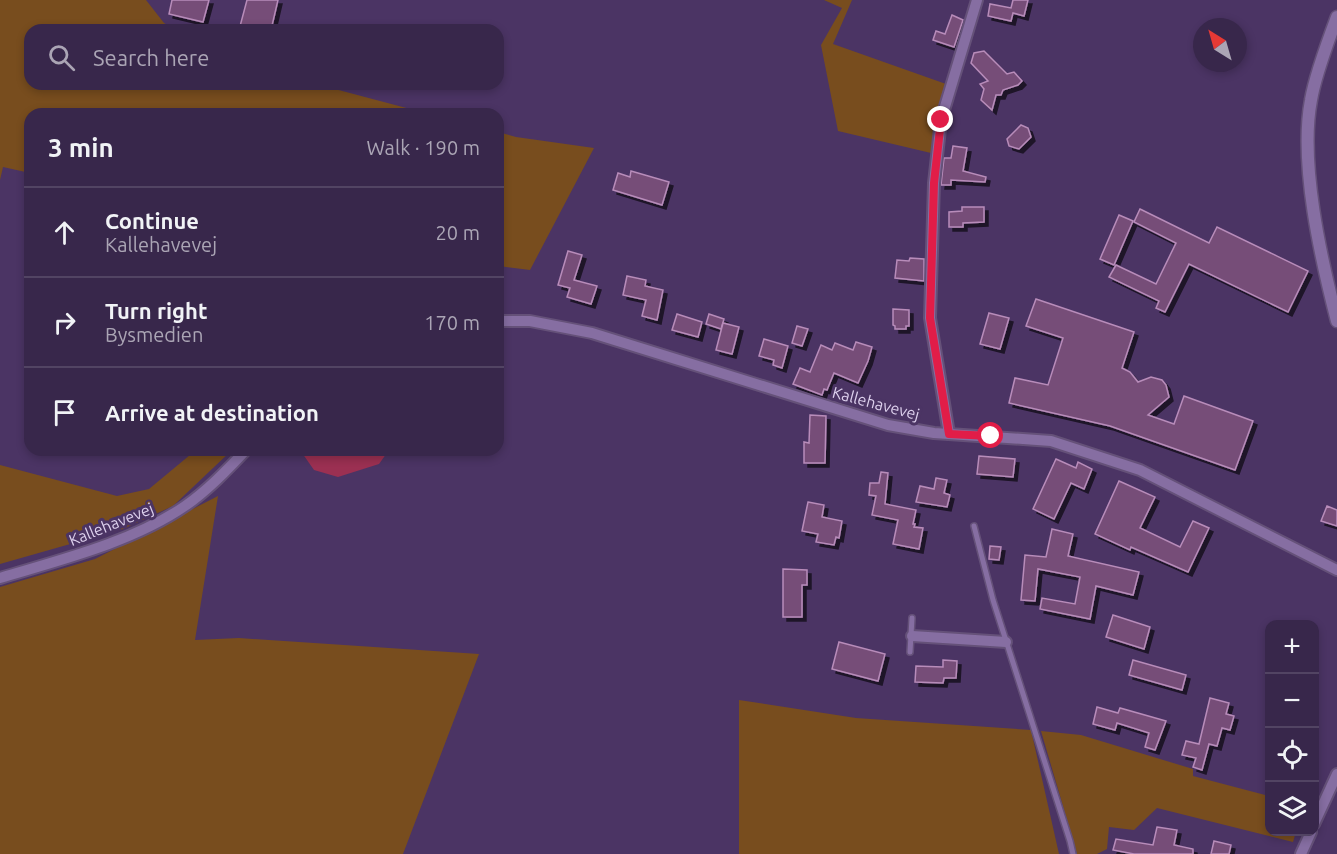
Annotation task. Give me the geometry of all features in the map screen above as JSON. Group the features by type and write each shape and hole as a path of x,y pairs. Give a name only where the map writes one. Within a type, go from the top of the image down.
{"street":[{"path":"949,434 930,318 934,183 941,120 976,0"},
{"path":"1337,17 1311,100 1307,152 1314,212 1337,321"},
{"name":"Kallehavevej","path":"504,321 530,321 592,333 888,425 934,434 1051,441 1140,470 1337,570"},
{"name":"Kallehavevej","path":"0,578 96,547 162,520 186,505 239,456"},
{"path":"912,636 1006,642"},
{"path":"1319,813 1337,774"},
{"path":"1301,854 1309,836"}],"lane":[{"path":"975,526 993,600 1072,854"},
{"path":"910,652 912,618"}],"shaded area":[{"path":"0,0 146,0 166,24 24,24 24,90 339,90 406,108 24,108 24,172 3,167 0,180"},
{"path":"824,0 852,0 833,44 946,84 931,153 838,131 821,45 842,8"},
{"path":"504,134 594,148 530,270 504,267"},
{"path":"189,456 226,456 173,506 123,529 0,564 0,465 117,496 149,489"},
{"path":"304,456 385,456 379,464 338,477 314,470"},
{"path":"218,496 195,640 239,638 479,654 403,854 0,854 0,587 95,559"},
{"path":"739,700 856,718 1031,730 1059,854 739,854"},
{"path":"1041,731 1081,735 1193,769 1193,776 1265,795 1265,835 1157,808 1134,830 1109,827 1107,849 1097,854 1077,854"},
{"path":"1269,836 1295,836 1293,842"}],"building":[{"path":"172,0 209,0 203,22 169,14"},
{"path":"247,0 278,0 272,24 241,24"},
{"path":"1013,0 1028,0 1024,16 1013,13 1011,21 988,16 990,4 1011,8"},
{"path":"952,15 963,20 954,47 933,40 936,31 945,34"},
{"path":"984,51 1007,74 1014,72 1022,81 1018,85 1003,90 1001,95 996,95 992,110 981,100 984,89 980,84 988,81 971,63 974,53"},
{"path":"1021,125 1028,128 1031,137 1019,149 1009,146 1007,139"},
{"path":"953,146 967,148 963,171 986,177 985,182 951,180 951,185 941,185 944,158 951,158"},
{"path":"631,171 669,182 662,205 613,190 618,173 630,177"},
{"path":"962,207 984,207 984,222 963,223 963,227 949,227 949,212 962,211"},
{"path":"1140,209 1209,243 1217,227 1308,271 1288,312 1189,264 1165,312 1156,308 1159,301 1109,277 1116,265 1156,284 1176,243 1134,222"},
{"path":"1119,215 1133,221 1114,265 1100,259"},
{"path":"568,251 582,255 574,280 597,286 591,304 567,297 570,288 558,285"},
{"path":"910,258 924,259 924,281 895,278 897,260 909,261"},
{"path":"627,276 646,280 645,286 663,290 657,320 642,316 646,300 623,295"},
{"path":"1036,299 1134,332 1122,368 1130,372 1138,382 1151,377 1162,380 1169,397 1148,415 1174,424 1184,396 1253,421 1235,470 1110,426 1009,403 1015,378 1048,385 1063,338 1026,326"},
{"path":"893,309 909,310 909,326 906,326 906,329 895,329"},
{"path":"989,313 1009,318 1000,349 980,344"},
{"path":"677,314 702,322 698,337 672,330"},
{"path":"709,314 724,319 721,329 706,324"},
{"path":"723,323 739,327 732,354 716,350"},
{"path":"797,326 808,329 802,346 792,343"},
{"path":"764,339 788,346 782,368 773,365 774,360 759,356"},
{"path":"856,342 872,347 858,383 834,373 827,390 824,389 822,395 793,384 800,368 810,372 821,345 832,350 835,343 853,350"},
{"path":"810,415 826,416 825,463 804,463 804,442 809,443"},
{"path":"979,456 1015,459 1013,477 977,474"},
{"path":"1056,459 1076,468 1078,462 1092,469 1084,489 1071,483 1054,519 1033,509"},
{"path":"881,472 888,473 885,504 916,510 914,527 923,528 919,549 893,544 898,520 872,515 876,496 869,495 870,483 879,483"},
{"path":"936,478 947,480 944,493 950,495 947,507 916,502 920,486 934,489"},
{"path":"1119,481 1155,497 1140,528 1180,547 1193,521 1209,528 1188,572 1095,534"},
{"path":"808,502 824,505 822,517 842,521 839,538 836,537 834,545 816,542 818,534 802,531"},
{"path":"1327,506 1337,510 1337,526 1321,521"},
{"path":"1052,529 1073,534 1068,556 1139,572 1133,595 1096,586 1090,619 1040,609 1042,598 1075,604 1080,577 1038,569 1035,601 1021,600 1025,555 1046,557"},
{"path":"990,546 1001,547 999,560 989,559"},
{"path":"783,569 807,570 807,585 802,585 802,617 783,617"},
{"path":"1113,615 1150,627 1144,649 1106,637"},
{"path":"839,642 885,654 878,681 832,669"},
{"path":"943,660 957,661 956,678 944,678 943,683 915,682 916,666 943,667"},
{"path":"1133,660 1186,675 1182,690 1129,675"},
{"path":"1210,698 1229,703 1226,714 1234,716 1230,730 1222,728 1217,746 1209,744 1202,770 1193,767 1196,758 1182,755 1186,741 1199,744"},
{"path":"1097,707 1118,713 1120,708 1166,721 1155,750 1145,747 1149,733 1117,723 1115,730 1093,724"},
{"path":"1157,827 1177,830 1174,845 1193,849 1193,854 1134,854 1113,850 1116,839 1153,845"},
{"path":"1214,841 1231,845 1229,854 1211,854"}],"route":[{"path":"941,120 934,183 930,318 949,434 991,436"}]}
